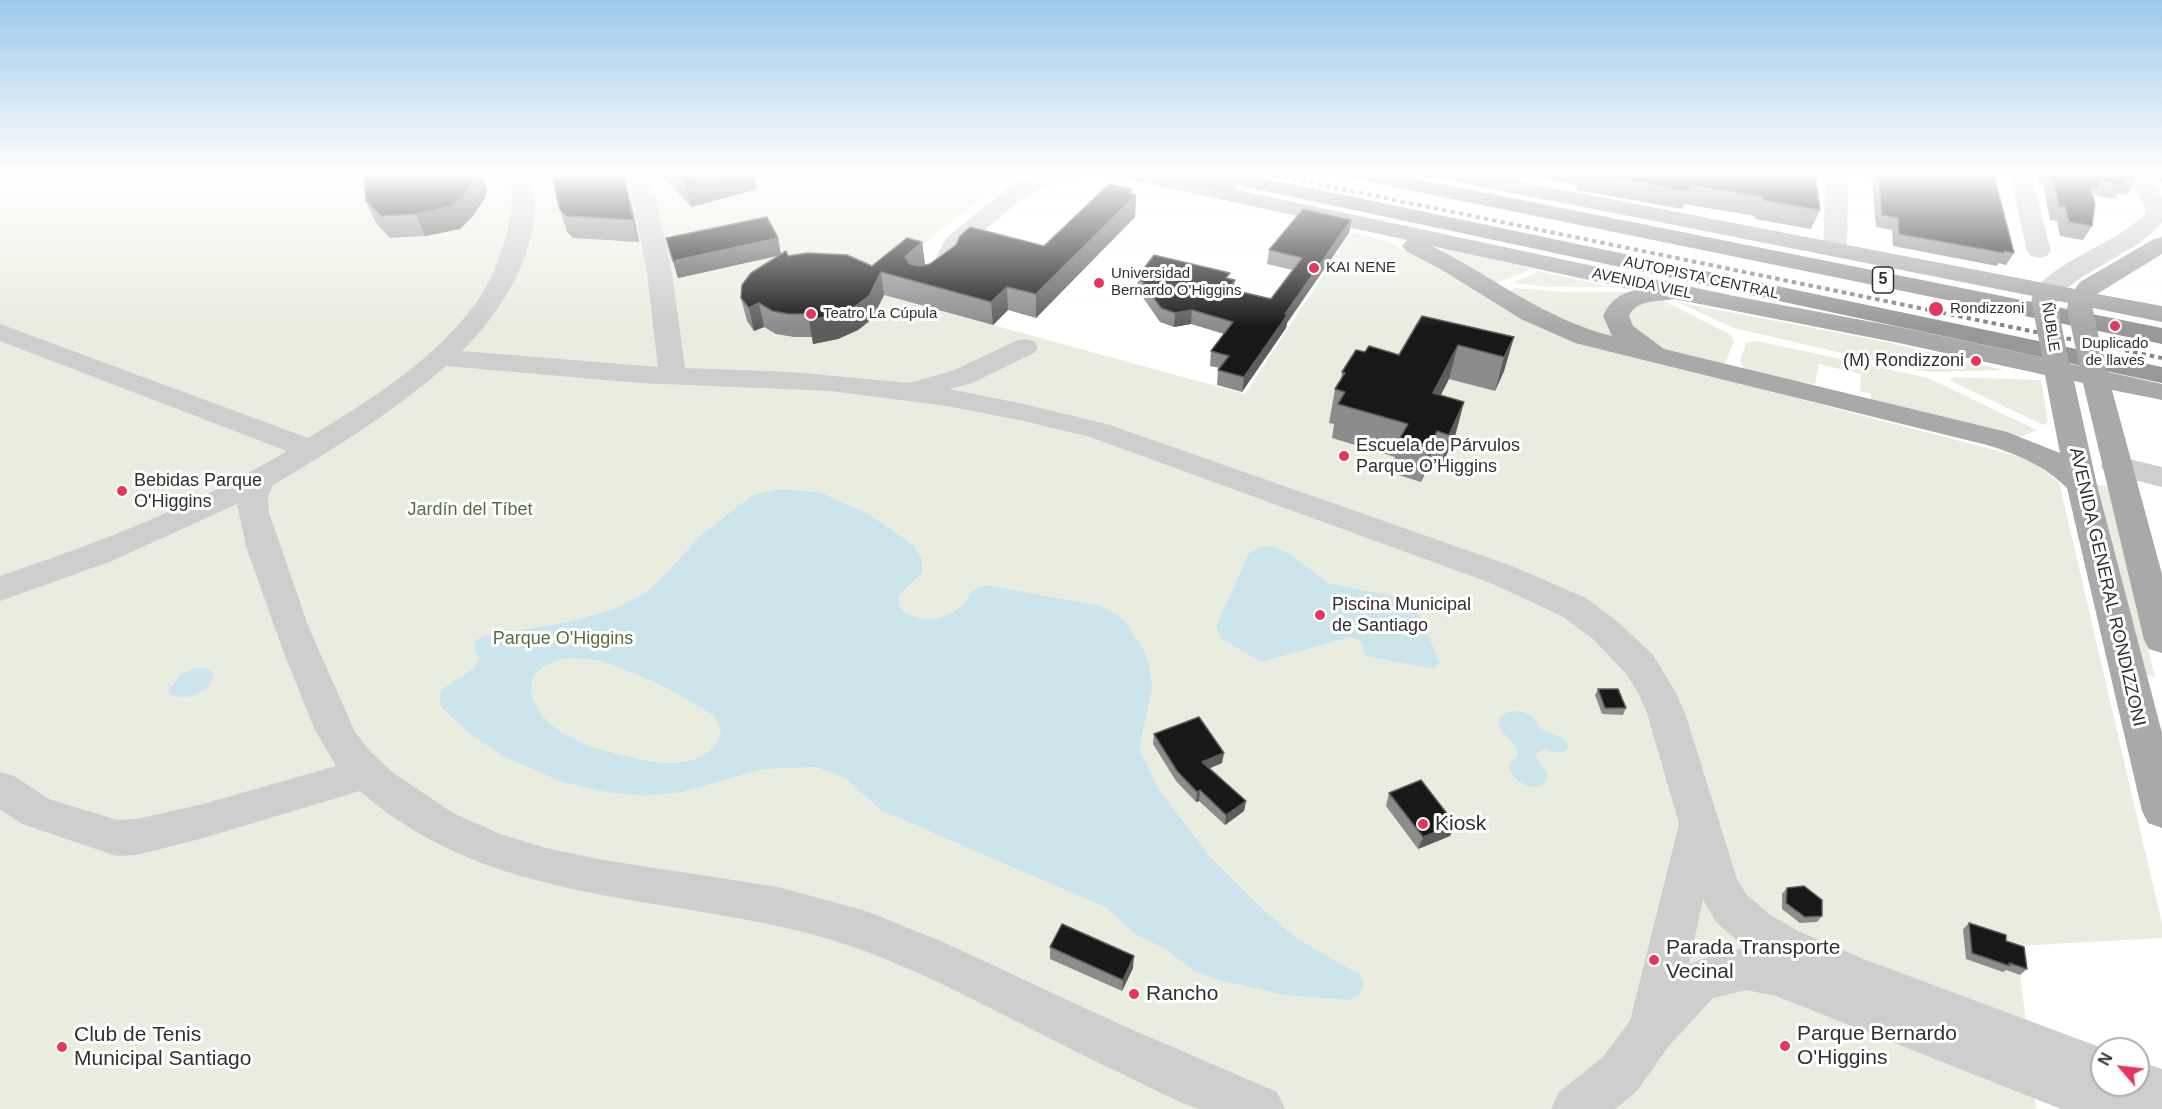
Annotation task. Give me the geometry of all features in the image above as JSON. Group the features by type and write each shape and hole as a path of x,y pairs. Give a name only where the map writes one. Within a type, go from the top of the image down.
{"highway":[{"name":"AUTOPISTA CENTRAL","path":"1448,224 2162,375"},
{"name":"AUTOPISTA CENTRAL","path":"1606,224 2162,336"}],"main road":[{"name":"AVENIDA VIEL","path":"1363,224 1681,292 2094,374 2162,392"},
{"path":"1715,224 2081,304 2162,314"},
{"path":"1369,225 1445,262 1547,323 1584,337 1997,438 2031,449 2054,460 2082,485"},
{"name":"ÑUBLE","path":"2094,374 2081,304 2089,287 2162,244"},
{"path":"2116,272 2119,284 2127,295 2162,314"},
{"path":"1672,359 1629,336 1619,326 1616,316 1621,306 1632,298 1649,294 1681,292"},
{"name":"ÑUBLE","path":"2045,296 2056,366"},
{"name":"AVENIDA GENERAL RONDIZZONI","path":"2056,366 2082,485 2149,711 2162,811"},
{"name":"AVENIDA GENERAL RONDIZZONI","path":"2094,374 2162,640"},
{"path":"1997,438 2042,441 2070,430"}],"street":[{"path":"0,589 158,530 259,480 312,450 389,397 439,357 478,317 499,286 521,224"},
{"path":"651,224 669,339 672,376"},
{"path":"922,280 947,261 953,244 977,224"},
{"path":"1835,224 1835,250"},
{"path":"2032,224 2039,251"},
{"name":"ÑUBLE","path":"2045,296 2059,279 2138,232 2147,224"},
{"path":"0,332 312,450"},
{"path":"897,391 945,383 1025,347"},
{"path":"439,357 672,376 792,380 897,391 977,403 1100,431 1500,574 1574,607 1616,640 1647,675 1666,713 1718,886 1731,908 1753,928 1782,946 1856,978 2090,1067"},
{"path":"2116,466 2162,477"},
{"path":"259,480 252,493 251,508 290,629 337,735 354,762 366,773 395,797 435,824 509,856 555,869 773,907 831,920 943,962 1081,1030 1260,1109"},
{"path":"0,788 36,812 117,838 137,837 203,820 366,773"},
{"path":"1651,1031 1700,823"},
{"path":"1576,1109 1620,1074 1651,1031 1687,991 1698,982 1723,973 1746,969 1777,975 2124,1109"}],"green space":[{"name":"Parque O'Higgins","path":"0,224 949,224 879,280 883,295 1245,394 1351,232 1384,240 1603,348 2029,459 2059,482 2162,924 2162,938 2017,946 2036,1109 0,1109"},
{"path":"1443,248 1533,269 1496,283 1443,252"},
{"path":"1539,271 1612,287 1551,287 1512,283"},
{"path":"1515,288 1568,292 1633,292 1611,338 1557,320 1510,290"},
{"path":"1660,299 1731,335 1734,342 1725,363 1720,365 1660,349 1637,337 1626,311 1636,304"},
{"path":"1677,302 1886,342 2004,370 1933,372 1907,368 1734,328"},
{"path":"1757,341 1928,378 2037,430 2020,437 1871,400 1871,394 1860,391 1861,374 1819,364 1815,384 1780,379 1743,368 1740,361 1746,343"},
{"path":"1954,377 2041,380 2048,422 2043,425 1953,382 1950,379"},
{"path":"2092,483 2109,487 2155,677 2137,672"}],"water":[{"path":"778,489 819,492 867,513 913,545 922,559 922,573 899,595 899,606 914,617 932,619 950,614 965,602 975,589 990,586 1098,605 1125,621 1145,652 1150,668 1152,689 1139,748 1159,790 1211,858 1256,903 1296,938 1360,975 1364,984 1360,994 1349,1000 1284,995 1219,980 1194,971 1164,948 1136,935 1107,908 881,810 845,778 817,767 763,769 682,792 643,796 606,792 562,782 502,756 467,731 441,707 439,694 477,664 480,658 475,651 475,641 484,636 569,622 614,609 645,593 666,574 701,535 753,495","holes":["572,658 596,660 615,666 664,687 697,705 717,720 720,730 718,741 710,750 691,761 669,763 610,752 570,737 555,728 543,716 531,692 532,680 539,670 552,663"]},
{"name":"Piscina Municipal de Santiago","path":"1273,546 1290,554 1328,583 1412,600 1440,662 1434,668 1428,668 1366,656 1360,641 1351,637 1261,662 1222,639 1216,627 1249,553 1259,547"},
{"path":"195,668 206,668 212,672 214,675 208,686 189,696 170,694 169,690 180,675"},
{"path":"1511,711 1526,713 1542,729 1562,738 1567,743 1568,748 1563,752 1558,753 1545,749 1537,753 1536,757 1548,774 1544,783 1538,787 1521,782 1510,770 1510,763 1517,758 1519,752 1502,730 1499,720"}],"building":[{"path":"735,224 771,224 778,238 673,261 666,238"},
{"path":"1067,224 1107,224 1036,294 1007,287 991,302 881,272 869,296 854,307 834,315 809,320 807,314 772,311 759,303 749,308 741,298 742,285 751,273 786,251 788,256 807,253 847,255 872,266 907,238 922,242 905,257 910,264 920,266 930,264 956,245 960,236 970,227 1044,246"},
{"path":"1291,224 1348,224 1244,377 1218,370 1229,356 1211,351 1233,322 1192,310 1175,313 1161,308 1138,276 1154,255 1230,273 1226,278 1235,280 1229,289 1271,299 1302,258 1269,250"},
{"path":"1898,224 2006,224 2014,253 2004,251 2004,253 1899,234"},
{"path":"1422,316 1514,337 1504,357 1458,345 1433,393 1464,402 1449,435 1437,431 1430,447 1400,438 1408,424 1338,404 1345,392 1335,389 1345,373 1342,372 1356,350 1365,352 1369,346 1399,355"},
{"path":"1598,689 1618,689 1626,708 1605,708"},
{"path":"1199,717 1224,753 1202,762 1246,801 1226,815 1200,790 1197,792 1177,771 1154,734"},
{"path":"1421,780 1455,824 1423,837 1389,793"},
{"path":"1804,886 1822,900 1822,916 1805,917 1786,903 1787,888"},
{"path":"1969,923 2006,935 2006,941 2024,947 2027,969 2009,963 2010,966 1972,953"},
{"path":"1062,924 1134,956 1123,980 1050,947"}],"railway":[{"path":"1510,224 2162,358"}],"place":[{"name":"KAI NENE","path":"1314,268"},
{"name":"Universidad Bernardo O'Higgins","path":"1099,283"},
{"name":"Rondizzoni","path":"1936,309"},
{"name":"Teatro La Cúpula","path":"811,314"},
{"name":"Duplicado de llaves","path":"2115,326"},
{"name":"(M) Rondizzoni","path":"1976,361"},
{"name":"Escuela de Párvulos Parque O’Higgins","path":"1344,456"},
{"name":"Bebidas Parque O'Higgins","path":"122,491"},
{"name":"Piscina Municipal de Santiago","path":"1320,615"},
{"name":"Kiosk","path":"1423,824"},
{"name":"Parada Transporte Vecinal","path":"1654,960"},
{"name":"Rancho","path":"1134,994"},
{"name":"Parque Bernardo O'Higgins","path":"1785,1046"},
{"name":"Club de Tenis Municipal Santiago","path":"62,1047"}],"park label":[{"name":"Jardín del Tíbet","path":"470,510"}]}
